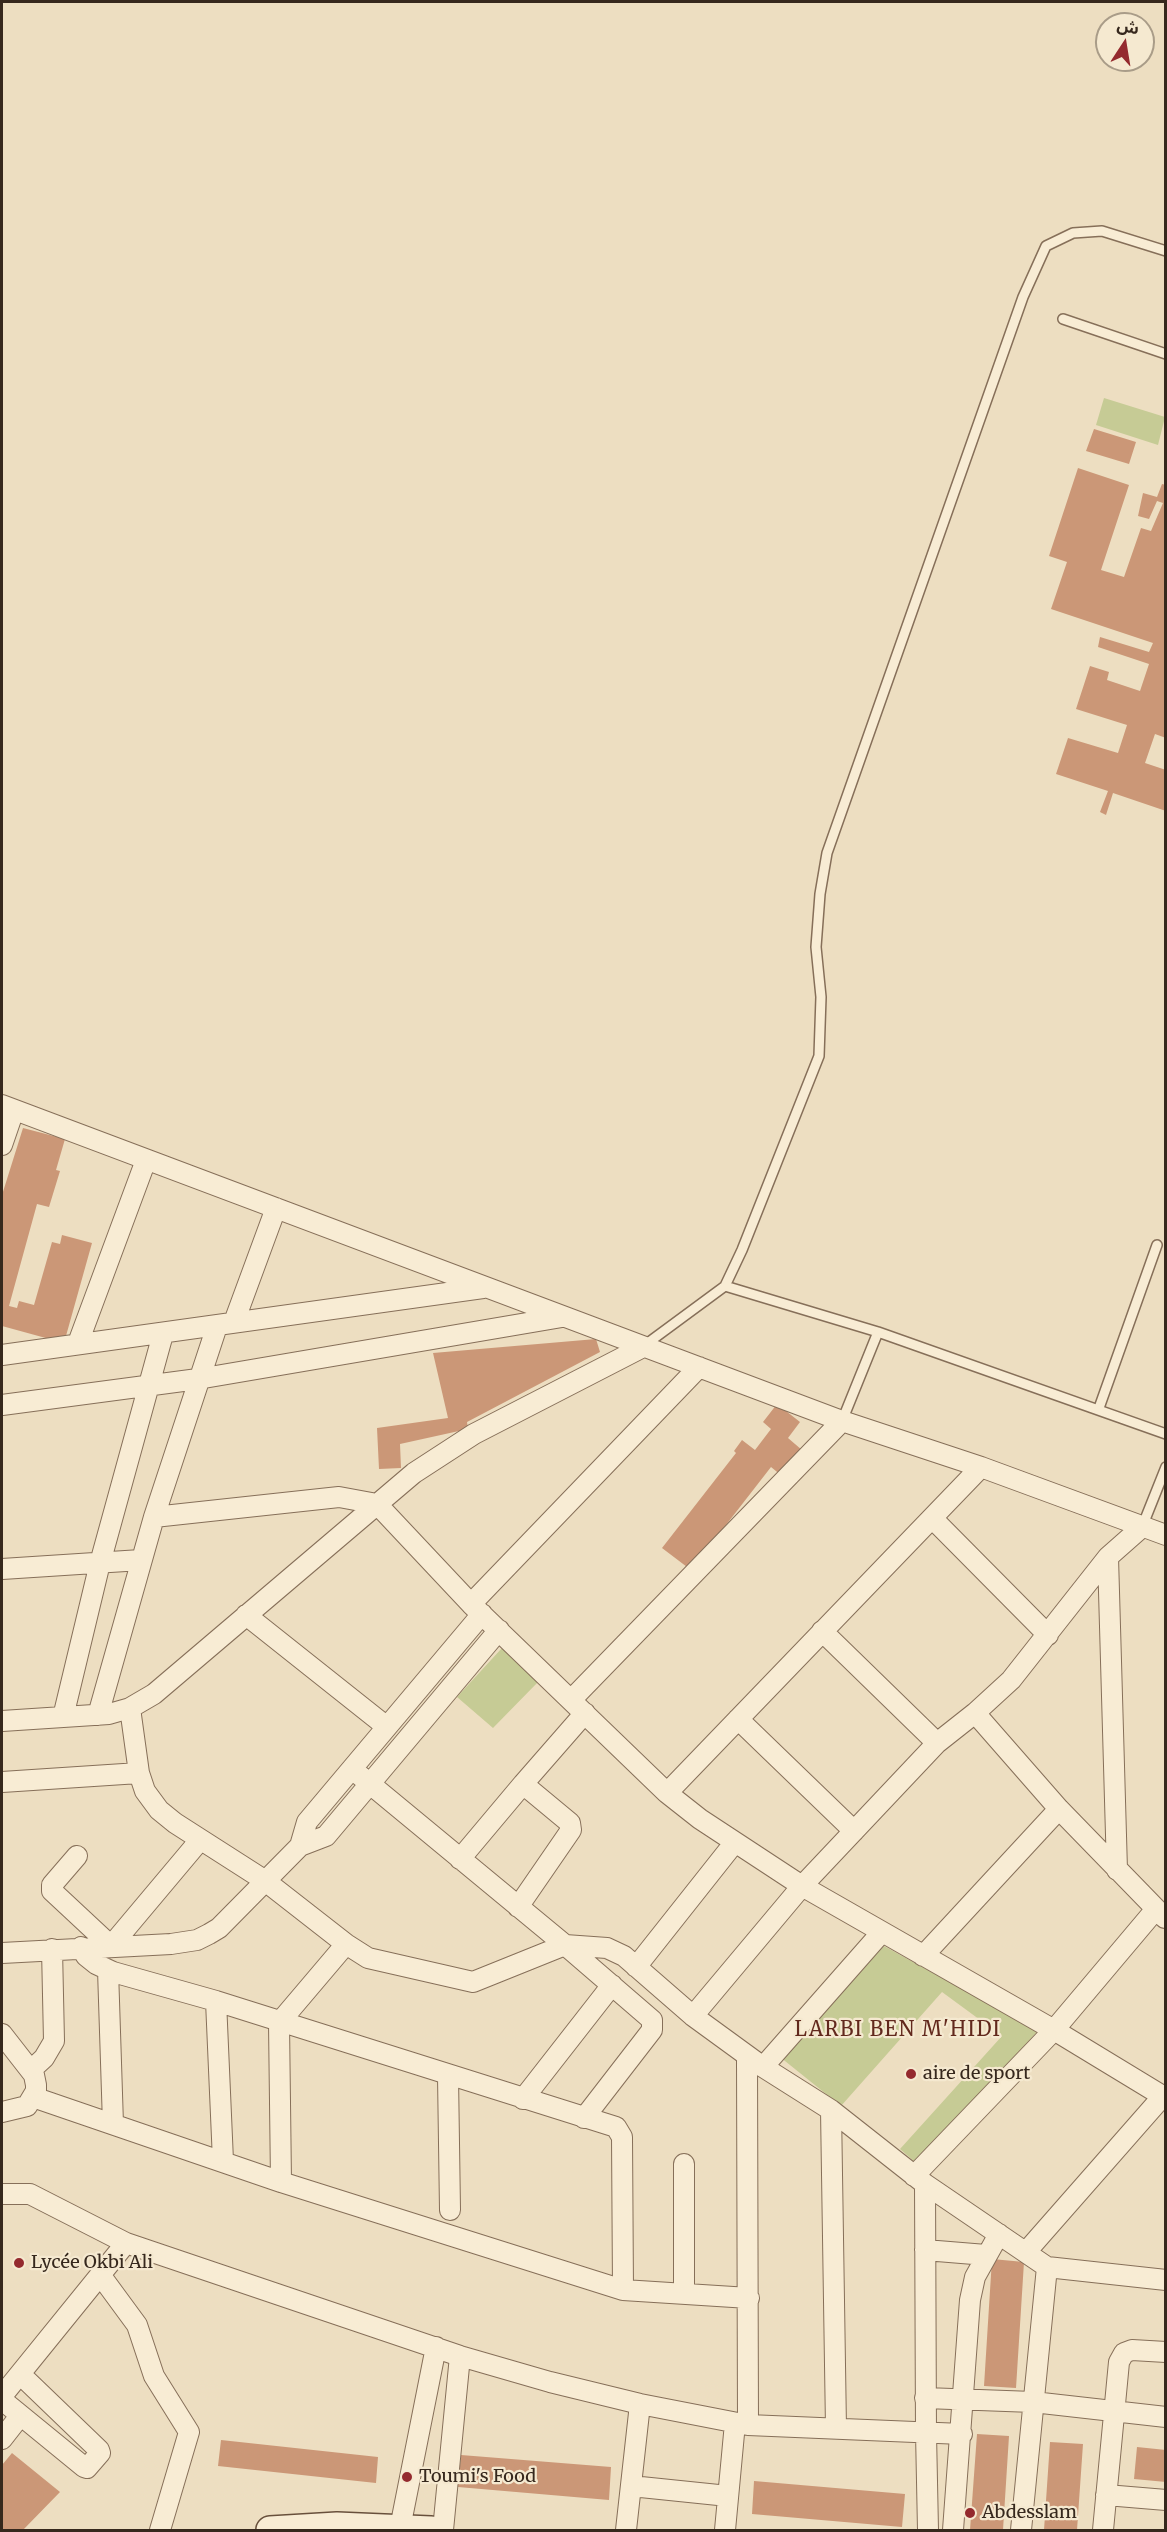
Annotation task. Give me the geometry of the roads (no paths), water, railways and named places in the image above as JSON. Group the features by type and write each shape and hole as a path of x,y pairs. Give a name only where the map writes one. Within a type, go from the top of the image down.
{"main road":[{"path":"270,2530 337,2526 431,2530"}],"street":[{"path":"2,1145 8,1108 842,1421 981,1467 1166,1535"},
{"path":"78,1344 146,1160"},
{"path":"98,1715 141,1560 198,1379 276,1208"},
{"path":"2,1355 486,1287"},
{"path":"2,1405 148,1387 563,1317"},
{"path":"63,1717 100,1563 163,1334"},
{"path":"2,1721 98,1715 130,1708 154,1694 414,1473 474,1434 643,1347"},
{"path":"300,1846 307,1822 421,1686 477,1609 699,1367"},
{"path":"460,1859 523,1784 578,1706 842,1421"},
{"path":"667,1793 981,1467"},
{"path":"154,1517 339,1497 377,1504 477,1609 667,1793 700,1819 802,1886 1054,2030 1164,2097 1026,2252"},
{"path":"932,1518 1048,1635"},
{"path":"693,2016 802,1886 938,1743 1011,1680 1108,1557 1142,1527"},
{"path":"1108,1557 1117,1870"},
{"path":"2,1569 141,1560"},
{"path":"246,1615 387,1727"},
{"path":"2,1953 171,1944 196,1940 219,1928 300,1846 326,1836 499,1630"},
{"path":"822,1631 938,1743"},
{"path":"421,1686 438,1702"},
{"path":"130,1708 139,1773 145,1791 159,1810 200,1840 264,1880 346,1944 368,1958 473,1982 564,1945 607,1948 624,1956 693,2016 755,2062 831,2110 920,2180 1047,2267 1166,2280"},
{"path":"928,2530 925,2398 926,2250 920,2180 1161,1914 1059,1809 975,1713"},
{"path":"738,1719 854,1831"},
{"path":"352,1769 652,2020 653,2025 584,2118"},
{"path":"2,1782 139,1773"},
{"path":"518,1907 570,1833 571,1827 570,1823 523,1784"},
{"path":"923,1956 1059,1809"},
{"path":"111,1946 200,1840"},
{"path":"636,1967 735,1842"},
{"path":"77,1856 52,1885 52,1891 111,1946"},
{"path":"725,2530 728,2496 742,2424 749,2298 755,2062 881,1933"},
{"path":"281,2181 279,2023 346,1944"},
{"path":"81,1947 86,1956 108,1970 216,2001 279,2023 616,2127 622,2134 623,2290"},
{"path":"31,2070 44,2058 54,2041 51,1949"},
{"path":"108,1970 113,2124"},
{"path":"523,2099 612,1985"},
{"path":"216,2001 223,2162"},
{"path":"2,2034 31,2070 36,2080 36,2091 27,2106 2,2112"},
{"path":"448,2076 450,2210"},
{"path":"33,2097 281,2181 623,2290 749,2298"},
{"path":"831,2110 836,2428"},
{"path":"684,2164 684,2294"},
{"path":"2,2194 30,2194 42,2198 126,2243 460,2355 550,2382 640,2404 742,2424 962,2434"},
{"path":"953,2530 965,2400 970,2300 975,2277 999,2234"},
{"path":"12,2377 99,2450 100,2454 87,2468 20,2416 2,2398 12,2377 101,2276 126,2243"},
{"path":"926,2250 986,2255"},
{"path":"1021,2530 1047,2267"},
{"path":"101,2276 137,2325 154,2376 189,2432 160,2530"},
{"path":"400,2528 436,2347"},
{"path":"1103,2530 1119,2362 1124,2353 1142,2349 1166,2352"},
{"path":"443,2530 460,2355"},
{"path":"925,2398 1033,2402 1166,2417"},
{"path":"626,2530 640,2404"},
{"path":"2,2439 20,2416"},
{"path":"631,2486 728,2496"},
{"path":"1106,2495 1166,2500"}],"lane":[{"path":"643,1347 725,1286 819,1056 821,997 816,947 820,894 827,853 1023,297 1046,246 1073,233 1101,231 1166,251"},
{"path":"1063,320 1166,354"},
{"path":"1099,1408 1157,1245"},
{"path":"725,1286 878,1332 1099,1408 1166,1434"},
{"path":"842,1421 878,1332"},
{"path":"1142,1527 1166,1467"}],"place":[{"name":"aire de sport","path":"911,2074"},
{"name":"Lycée Okbi Ali","path":"19,2263"},
{"name":"Toumi's Food","path":"407,2477"},
{"name":"Abdesslam","path":"970,2513"}],"district":[{"name":"LARBI BEN M'HIDI","path":"898,2030"}]}
